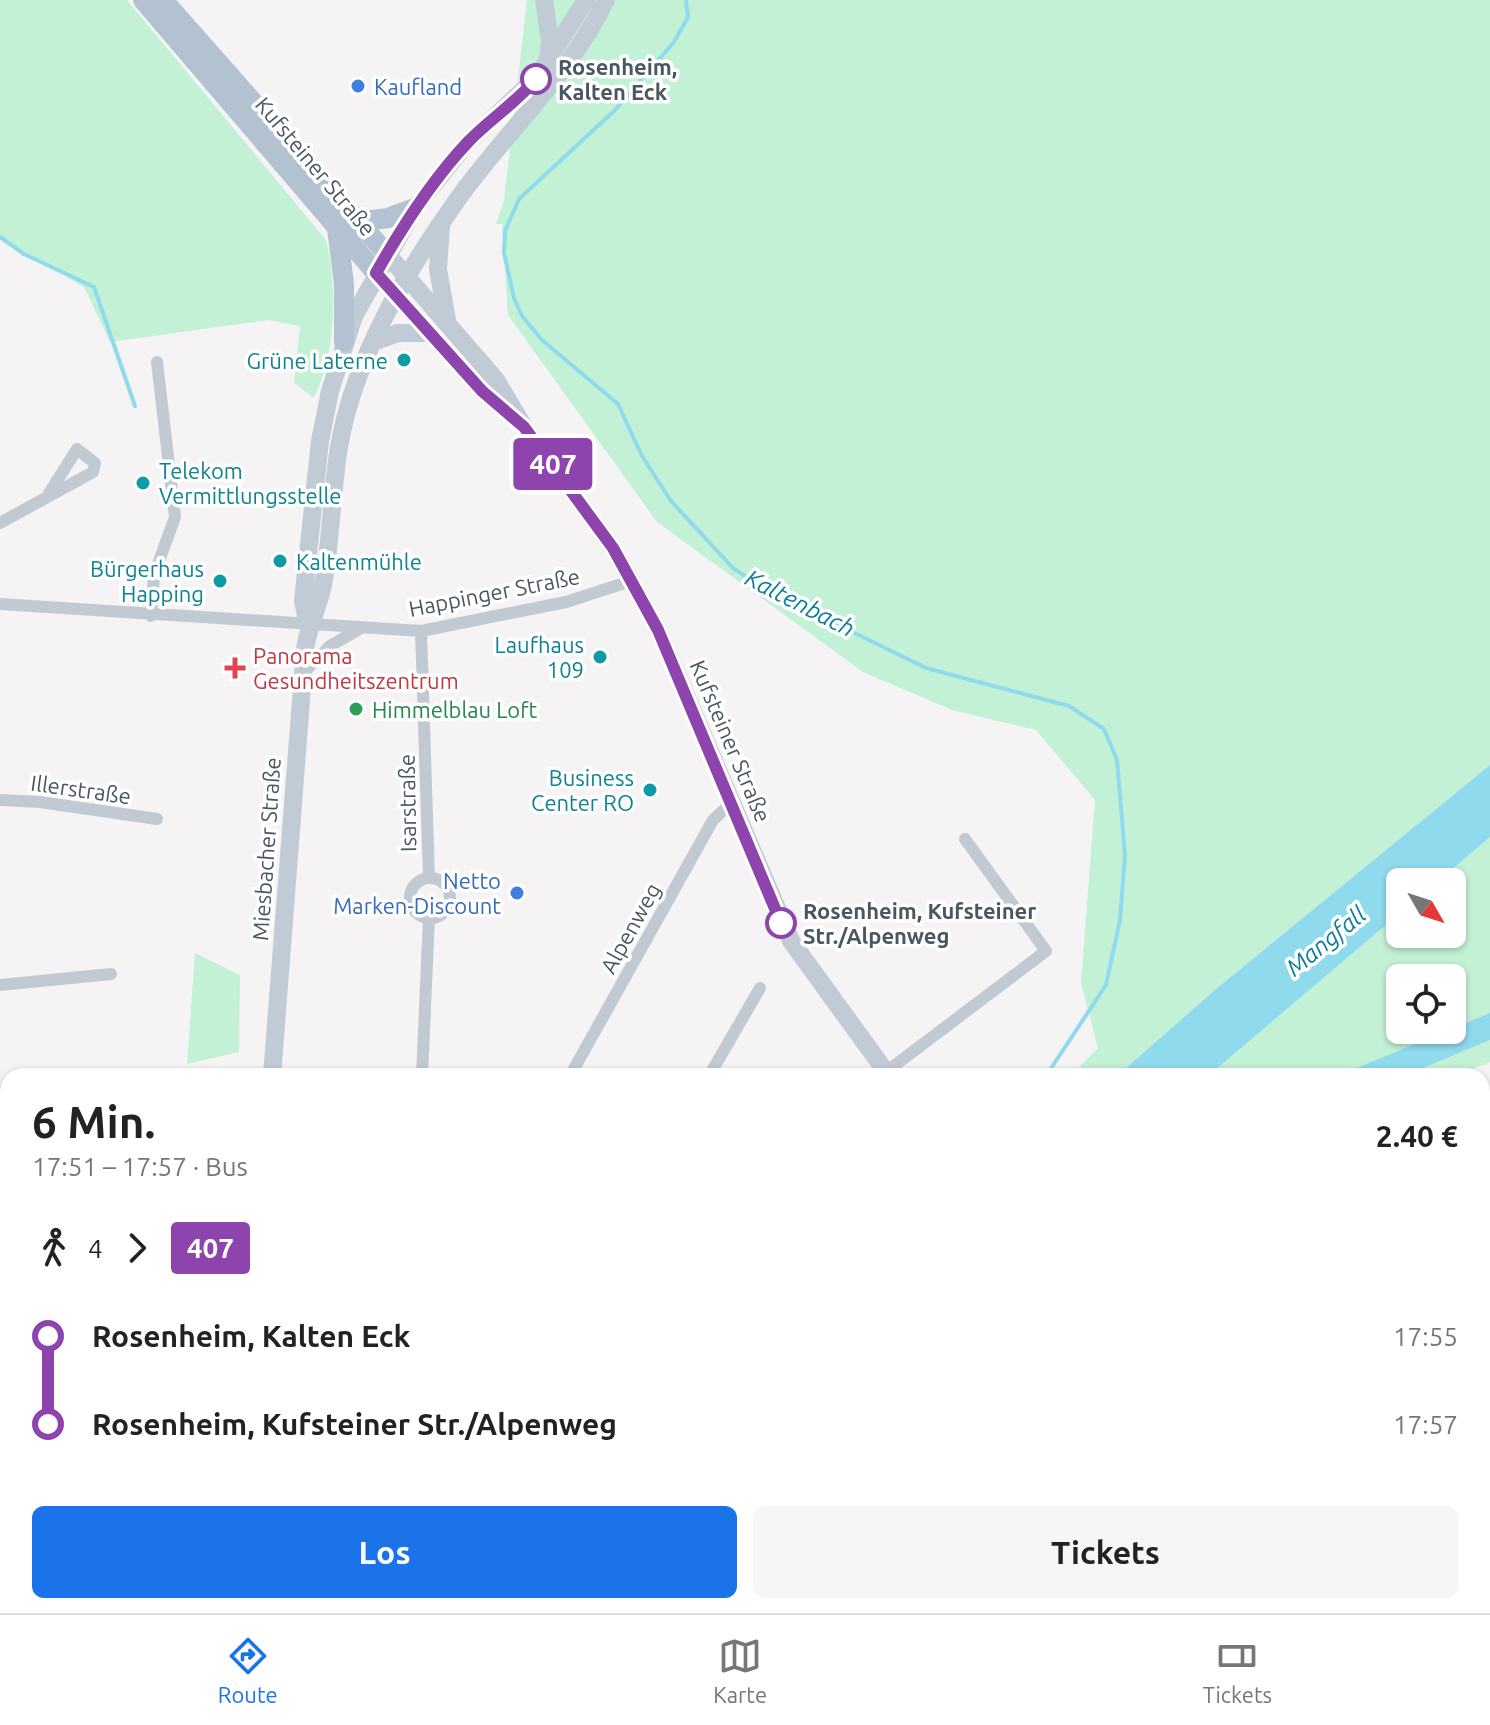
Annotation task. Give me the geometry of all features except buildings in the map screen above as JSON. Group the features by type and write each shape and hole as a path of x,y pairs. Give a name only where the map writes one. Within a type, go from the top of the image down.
{"main road":[{"name":"Kufsteiner Straße","path":"143,0 347,225 387,254 408,277 496,380 524,427 594,520 658,630 791,941 883,1068"},
{"name":"Kufsteiner Straße","path":"163,0 347,225 376,273 482,391 524,427"},
{"path":"548,63 550,42 546,0 582,4 598,18"},
{"name":"Miesbacher Straße","path":"273,1068 302,674 308,625 323,589 339,446 352,397 373,342 442,222 552,85 598,18 606,0"},
{"name":"Miesbacher Straße","path":"308,625 303,601 320,441 344,342 376,273 415,208 466,144 516,101 548,63 582,4"},
{"path":"344,342 347,225 388,218 415,208"},
{"path":"442,222 438,269 447,323"},
{"path":"373,342 398,333 430,333"}],"street":[{"path":"151,616 154,575 175,517 157,362"},
{"path":"0,523 48,495"},
{"name":"Happinger Straße","path":"0,604 421,631 566,602 631,581"},
{"path":"302,674 330,646 361,628"},
{"name":"Isarstraße","path":"421,631 429,878"},
{"name":"Illerstraße","path":"0,800 40,802 157,819"},
{"name":"Alpenweg","path":"574,1068 713,820 730,804"},
{"path":"895,1068 1046,951 965,839"},
{"name":"Isarstraße","path":"429,878 441,881 450,897 441,914 429,917 417,912 410,901 412,888 429,878"},
{"name":"Isarstraße","path":"422,1068 429,917"},
{"path":"0,985 111,974"},
{"path":"714,1068 760,988"}],"green space":[{"path":"0,0 127,0 326,240 332,279 333,320 327,360 314,398 294,383 300,326 269,320 110,342 84,287 0,237"},
{"path":"527,0 1490,0 1490,765 1216,989 1126,1068 1078,1068 1098,1048 1081,983 1095,800 1036,730 952,710 863,672 657,522 508,315 502,224 496,224 504,200"},
{"path":"1490,837 1490,1013 1466,1023 1466,964 1386,964 1386,1044 1415,1044 1356,1068 1217,1068 1386,925 1386,948 1466,948 1466,868 1453,868"},
{"path":"195,953 240,975 239,1052 187,1064"},
{"path":"1490,1040 1490,1062 1475,1068 1423,1068"}],"water":[{"name":"Mangfall","path":"1490,765 1490,837 1453,868 1386,868 1386,925 1217,1068 1126,1068 1216,989"},
{"path":"1490,1013 1490,1040 1423,1068 1356,1068 1415,1044 1466,1044 1466,1023"}],"waterway":[{"name":"Kaltenbach","path":"686,0 688,17 674,42 614,111 519,199 505,231 504,253 514,298 522,316 542,340 618,404 642,456 671,501 733,568 763,588 926,668 1069,706 1104,729 1117,760 1125,855 1120,920 1106,985 1051,1068"},
{"path":"0,237 24,254 94,287 135,406"}],"bus line":[{"name":"407","path":"536,79 516,101 485,124 441,174 415,208 376,273 482,391 524,427 576,493 613,548 658,630 781,923"}],"place":[{"name":"Rosenheim, Kalten Eck","path":"536,79"},
{"name":"Kaufland","path":"358,86"},
{"name":"Grüne Laterne","path":"404,360"},
{"name":"Telekom Vermittlungsstelle","path":"143,483"},
{"name":"Kaltenmühle","path":"280,561"},
{"name":"Bürgerhaus Happing","path":"220,581"},
{"name":"Laufhaus 109","path":"600,657"},
{"name":"Panorama Gesundheitszentrum","path":"235,668"},
{"name":"Himmelblau Loft","path":"356,709"},
{"name":"Business Center RO","path":"650,790"},
{"name":"Netto Marken-Discount","path":"517,893"},
{"name":"Rosenheim, Kufsteiner Str./Alpenweg","path":"781,923"}]}
